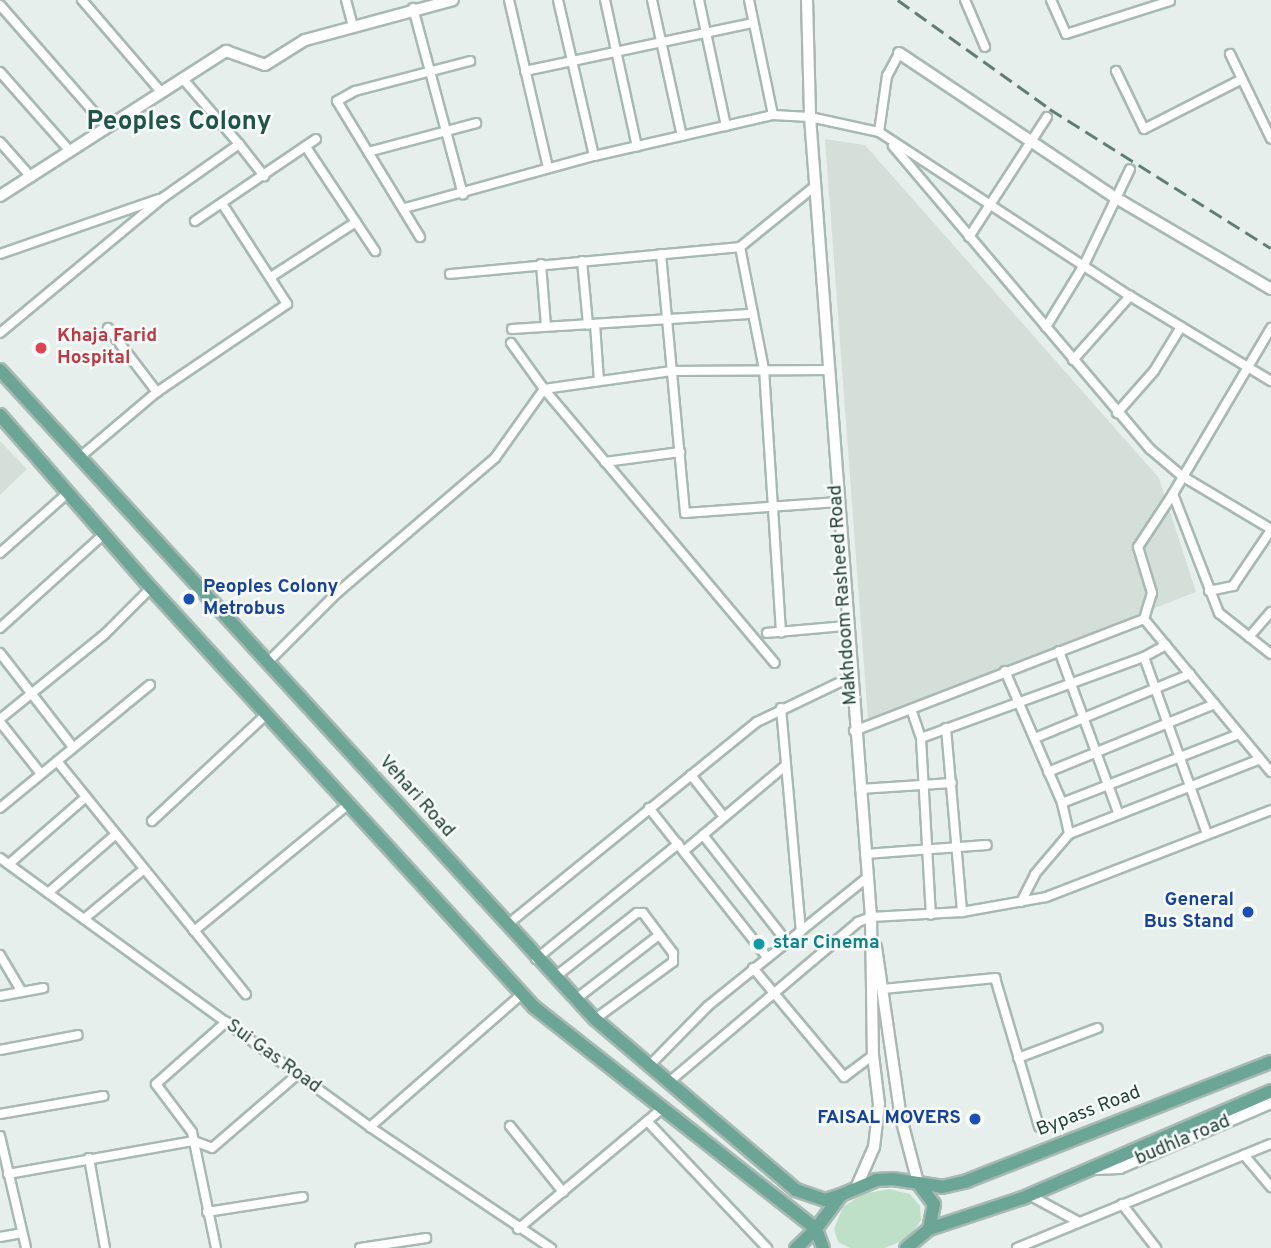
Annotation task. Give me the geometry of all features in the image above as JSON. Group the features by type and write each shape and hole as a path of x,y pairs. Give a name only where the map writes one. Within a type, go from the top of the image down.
{"main road":[{"name":"Makhdoom Rasheed Road","path":"807,0 810,117 849,678 871,916 873,1055 878,1125 857,1186"},
{"name":"Vehari Road","path":"0,370 537,959 596,1019 796,1189 825,1199 841,1195"},
{"path":"0,415 151,588 522,994 573,1040 664,1107 816,1229 823,1248"},
{"path":"871,916 901,1118 918,1183 934,1204 929,1229"},
{"name":"Bypass Road","path":"841,1195 857,1186 893,1179 942,1187 967,1181 1271,1062"},
{"path":"906,1248 929,1229 1029,1195 1271,1091"},
{"path":"796,1248 816,1229 841,1195"}],"street":[{"path":"82,0 161,92"},
{"path":"346,0 353,26"},
{"path":"0,196 226,51 265,65 305,40 431,3 453,0"},
{"path":"509,0 548,169"},
{"path":"558,0 594,156"},
{"path":"605,0 637,147"},
{"path":"652,0 682,136"},
{"path":"698,0 726,126"},
{"path":"749,0 773,115"},
{"path":"965,0 985,47"},
{"path":"1051,0 1066,34 1170,0 1179,0"},
{"path":"0,5 106,126"},
{"path":"413,8 427,72 463,194"},
{"path":"525,71 616,49 753,23"},
{"path":"1209,591 1233,586 1271,529 1182,475 1117,413 882,135 887,76 899,52 1030,143 1116,198 1271,289"},
{"path":"1230,54 1271,139"},
{"path":"420,237 405,208 337,101 355,91 470,61"},
{"path":"0,72 70,150"},
{"path":"1116,72 1144,129 1242,79"},
{"path":"183,79 264,176"},
{"path":"405,208 594,156 773,115 810,117 882,135 1130,296 1271,381"},
{"path":"969,237 1047,117"},
{"path":"368,152 476,122"},
{"path":"195,221 223,205 316,139"},
{"path":"0,142 31,177"},
{"path":"0,333 164,197 239,144"},
{"path":"306,147 375,251"},
{"path":"1046,327 1084,265 1130,169"},
{"path":"450,274 740,247 815,186"},
{"path":"0,254 164,197"},
{"path":"80,457 157,392 284,309 287,299 223,205"},
{"path":"271,277 356,222"},
{"path":"740,247 764,369 781,632"},
{"path":"662,254 685,513 838,502"},
{"path":"582,261 599,381"},
{"path":"541,264 546,326"},
{"path":"1073,360 1130,296"},
{"path":"512,329 753,314"},
{"path":"1117,413 1154,371 1181,327"},
{"path":"108,328 157,392"},
{"path":"1144,619 1152,593 1138,547 1173,494 1271,328"},
{"path":"511,343 544,389 605,463 775,663"},
{"path":"267,663 337,593 495,458 544,389 672,371 828,370"},
{"path":"605,463 680,452"},
{"path":"0,552 69,492"},
{"path":"1173,494 1219,613 1271,654"},
{"path":"0,628 104,534"},
{"path":"41,774 0,720 105,634 151,588"},
{"path":"1249,637 1271,612"},
{"path":"1021,902 1035,874 1069,834 1189,784 1267,765 1144,619"},
{"path":"854,732 1144,619"},
{"path":"767,633 846,626"},
{"path":"921,738 1144,657 1166,645"},
{"path":"1059,651 1118,812"},
{"path":"0,653 73,747"},
{"path":"1144,657 1207,834"},
{"path":"1005,671 1062,803 1069,834"},
{"path":"1035,738 1085,721 1190,674"},
{"path":"506,925 625,833 649,808 781,708 849,678"},
{"path":"0,808 150,685"},
{"path":"1048,772 1215,704"},
{"path":"781,708 801,930"},
{"path":"911,709 921,738 931,915"},
{"path":"152,821 268,713"},
{"path":"946,728 962,912"},
{"path":"1062,803 1240,734"},
{"path":"57,761 246,993"},
{"path":"537,959 681,847 703,835 786,765"},
{"path":"691,775 724,817"},
{"path":"860,789 952,783"},
{"path":"9,864 86,797"},
{"path":"194,931 350,803"},
{"path":"649,808 768,958"},
{"path":"669,1082 858,922 871,916 962,912 1046,897 1271,810"},
{"path":"48,893 116,834"},
{"path":"703,835 787,942"},
{"path":"865,854 987,845"},
{"name":"Sui Gas Road","path":"0,858 370,1127 518,1229 551,1248"},
{"path":"84,919 144,869"},
{"path":"649,1066 708,1006 868,877"},
{"path":"555,977 637,913 643,913 673,953 673,962 596,1019"},
{"path":"576,999 660,935"},
{"path":"0,955 22,992"},
{"path":"753,968 844,1077 873,1055"},
{"path":"883,989 995,978 1039,1127"},
{"path":"0,996 43,988"},
{"path":"370,1127 522,994"},
{"path":"216,1248 192,1132 156,1084 226,1022"},
{"path":"1017,1058 1098,1028"},
{"path":"0,1050 78,1035"},
{"path":"8,1174 194,1142 212,1148 218,1146 298,1074"},
{"path":"0,1114 103,1096"},
{"name":"budhla road","path":"1093,1169 1120,1168 1271,1103"},
{"path":"518,1229 664,1107"},
{"path":"647,1121 767,1248"},
{"path":"510,1126 563,1192"},
{"path":"0,1136 26,1248"},
{"path":"1017,1248 1271,1144"},
{"path":"1244,1155 1271,1187"},
{"path":"89,1158 105,1248"},
{"path":"1029,1195 1079,1222"},
{"path":"207,1212 303,1198"},
{"path":"1122,1205 1156,1248"},
{"path":"0,1237 22,1233"},
{"path":"360,1248 426,1238"}],"shaded area":[{"path":"825,139 865,145 1159,478 1196,592 868,720"},
{"path":"0,441 27,469 0,495"}],"green space":[{"path":"889,1189 910,1194 920,1206 921,1220 909,1238 885,1248 850,1248 838,1242 834,1229 843,1207 863,1194"}],"railway":[{"path":"898,0 1050,109 1271,248"}],"place":[{"name":"Khaja Farid Hospital","path":"41,348"},
{"name":"Peoples Colony Metrobus","path":"189,599"},
{"name":"General Bus Stand","path":"1248,912"},
{"name":"star Cinema","path":"759,944"},
{"name":"FAISAL MOVERS","path":"975,1119"}],"district":[{"name":"Peoples Colony","path":"179,123"}]}
